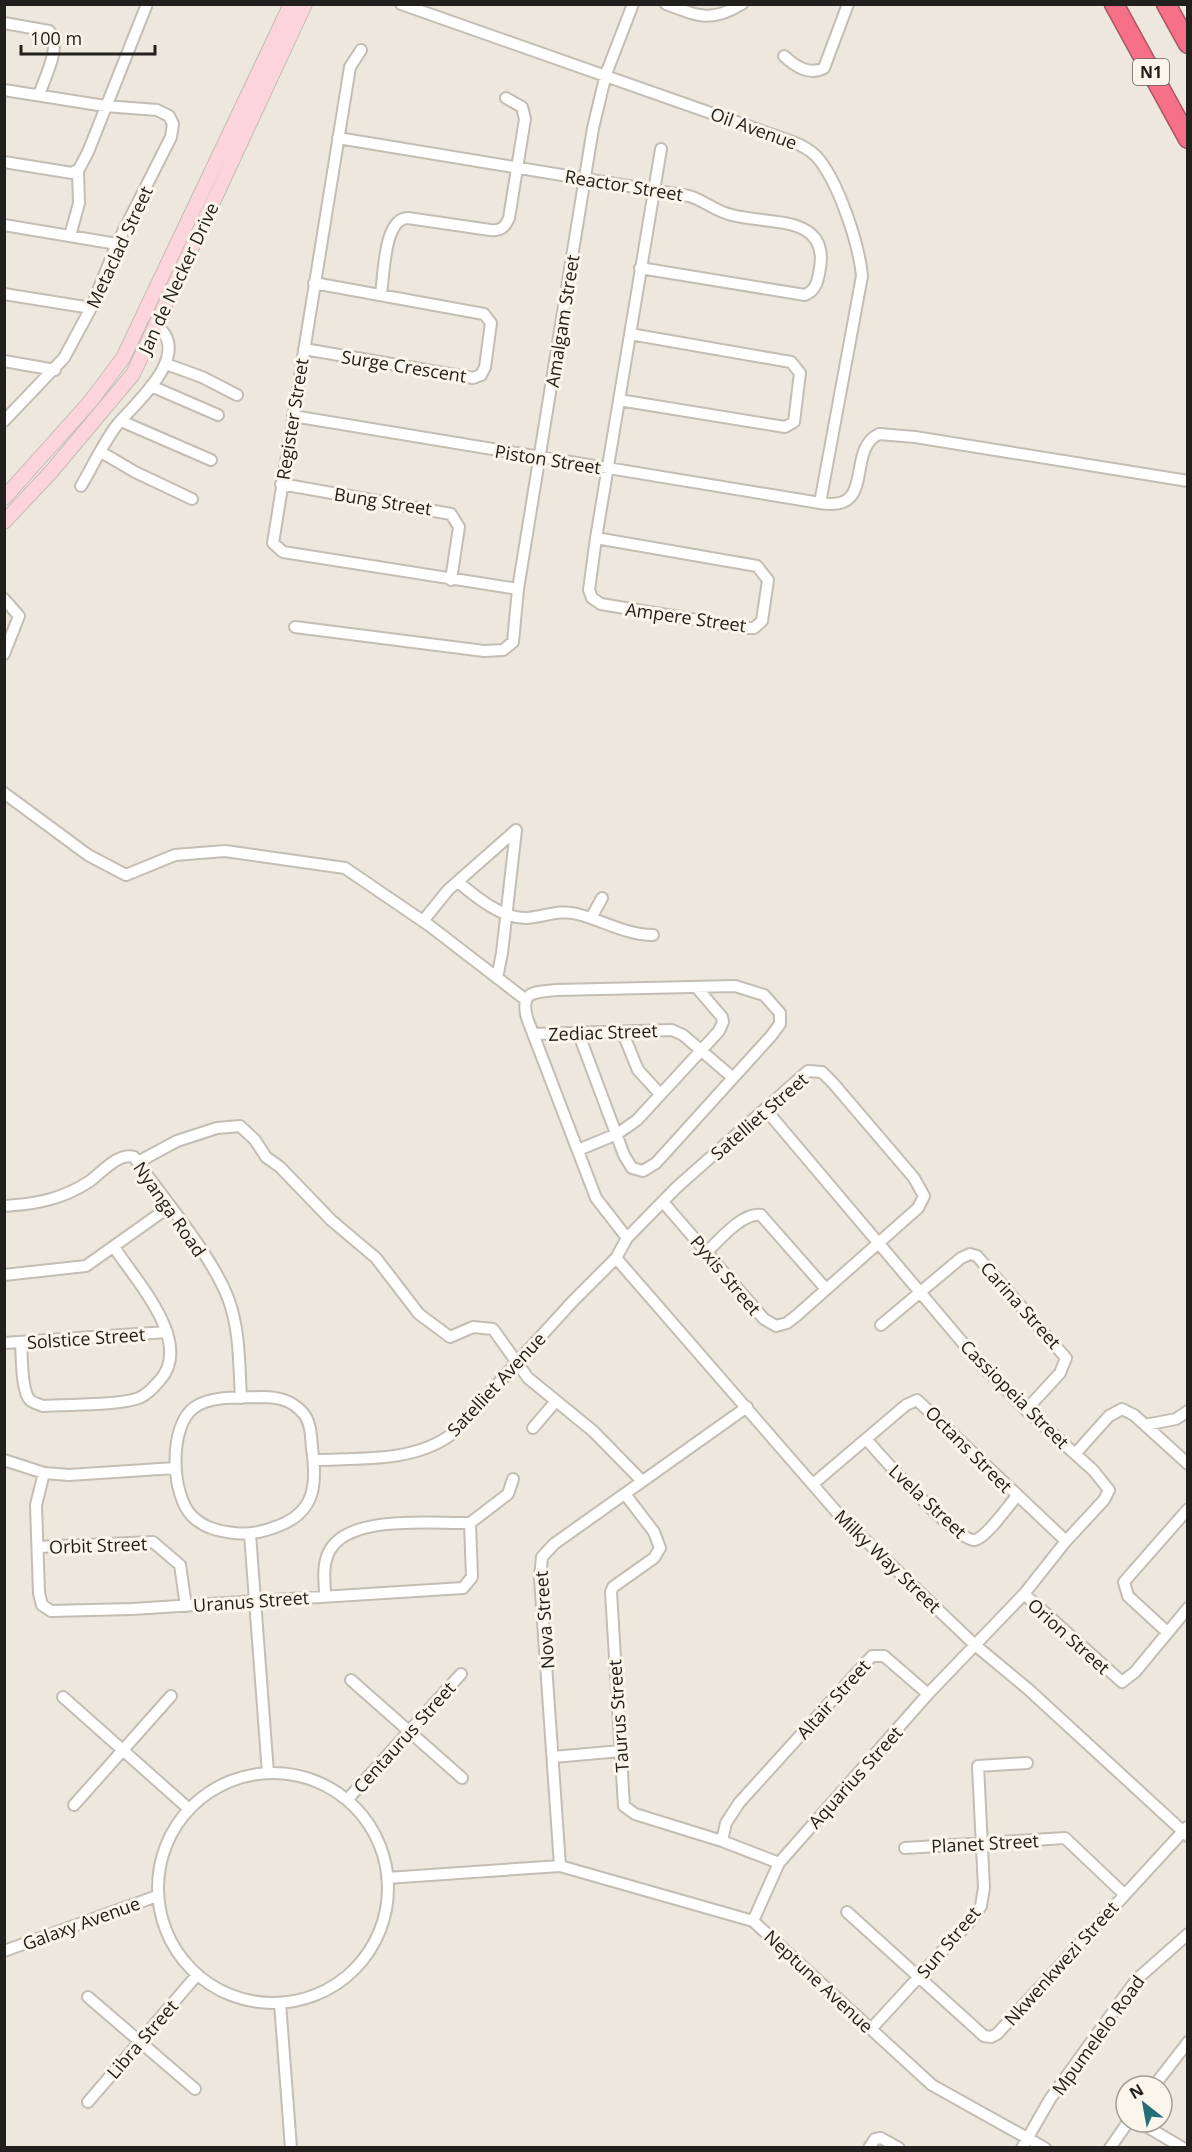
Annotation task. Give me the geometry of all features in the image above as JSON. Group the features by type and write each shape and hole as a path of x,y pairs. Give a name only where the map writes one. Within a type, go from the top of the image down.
{"highway":[{"name":"N1","path":"1114,4 1188,139"},
{"name":"N1","path":"1166,4 1188,44"}],"main road":[{"name":"Jan de Necker Drive","path":"4,498 90,402 123,358 291,4"},
{"name":"Jan de Necker Drive","path":"4,522 110,404 133,374 305,4"}],"street":[{"path":"70,236 79,203 78,171 88,152 147,4"},
{"name":"Oil Avenue","path":"401,4 606,74 801,145 817,157 827,172 856,246 862,276 820,503"},
{"name":"Amalgam Street","path":"295,627 484,651 503,650 513,642 518,589 585,178 606,74 633,4"},
{"path":"666,4 708,18 721,15 742,4"},
{"path":"784,56 802,69 815,71 824,68 848,4"},
{"path":"4,23 49,31 54,37 55,46 39,95"},
{"name":"Register Street","path":"361,50 350,67 272,536 276,549 451,580 518,589"},
{"path":"4,90 105,106"},
{"path":"381,294 391,229 397,221 408,218 490,230 501,229 509,218 525,113 518,102 506,98"},
{"name":"Metaclad Street","path":"4,421 55,370 91,308 117,244 171,137 173,124 165,112 105,106"},
{"name":"Reactor Street","path":"338,138 689,196 732,216 807,230 817,237 821,244 820,269 814,289 801,295 640,268"},
{"name":"Ampere Street","path":"596,538 757,566 768,580 762,621 754,628 745,628 597,603 589,590 596,538 640,268 661,149"},
{"path":"4,162 72,173 78,171"},
{"path":"4,225 117,244"},
{"name":"Surge Crescent","path":"304,349 467,377 476,377 484,372 491,327 487,316 315,283"},
{"path":"4,294 91,308"},
{"path":"81,486 121,421 151,386 166,364 170,349 167,335 156,325"},
{"path":"619,400 785,427 794,423 799,395 800,373 791,362 630,334"},
{"path":"4,361 55,370"},
{"path":"166,364 202,377 237,395"},
{"path":"151,386 218,415"},
{"name":"Piston Street","path":"293,416 820,503"},
{"path":"121,421 211,460"},
{"path":"820,503 840,503 850,498 856,488 866,445 879,434 1188,481"},
{"path":"101,452 135,472 192,499"},
{"name":"Bung Street","path":"281,484 451,514 459,527 451,580"},
{"path":"4,599 19,616 4,654"},
{"path":"4,793 117,873 126,875 175,855 225,851 332,864 345,868 423,921 526,1000"},
{"path":"423,921 458,882 516,830 497,978"},
{"path":"458,882 486,903 507,914 527,918 564,912 591,918 608,926 653,935"},
{"path":"591,918 602,898"},
{"path":"578,1032 624,1155 632,1167 638,1171 646,1170 656,1163 778,1028 780,1013 774,1002 756,990 735,986 556,990 533,992 526,1000 525,1010 533,1034 596,1198 627,1238"},
{"path":"578,1150 617,1134 637,1120 719,1031 723,1022 697,988"},
{"name":"Zediac Street","path":"533,1034 672,1030 683,1035 732,1077"},
{"path":"622,1031 638,1070 660,1094"},
{"name":"Satelliet Street","path":"616,1258 627,1238 663,1202 804,1073 812,1069 822,1072 914,1178 924,1193 921,1204 876,1242"},
{"name":"Cassiopeia Street","path":"766,1110 979,1362 1026,1410 1102,1479 1108,1492 1024,1594 975,1645"},
{"path":"138,1162 177,1141 217,1128 240,1126 255,1140 266,1157 280,1167 331,1220 376,1257 418,1314 450,1337 473,1327 490,1327 528,1377 624,1460 642,1481"},
{"name":"Nyanga Road","path":"4,1206 58,1198 82,1186 123,1157 132,1156 210,1265 228,1299 236,1337 241,1398"},
{"name":"Pyxis Street","path":"663,1202 708,1251 764,1319 771,1324 787,1323 876,1242"},
{"path":"4,1275 80,1268 169,1208"},
{"path":"708,1251 746,1218 754,1214 761,1215 826,1289"},
{"path":"21,1342 25,1391 29,1400 35,1403 43,1406 129,1400 149,1392 169,1368 171,1352 167,1332 159,1313 114,1247"},
{"name":"Carina Street","path":"920,1292 966,1255 977,1256 988,1266 1066,1358 1062,1369 1026,1410"},
{"name":"Satelliet Avenue","path":"314,1460 412,1453 434,1446 452,1434 616,1258"},
{"name":"Milky Way Street","path":"616,1258 841,1517 975,1645 1028,1689 1186,1831"},
{"path":"881,1325 920,1292"},
{"name":"Solstice Street","path":"4,1343 167,1332"},
{"path":"241,1398 280,1398 295,1405 307,1419 314,1460 312,1494 304,1510 289,1522 250,1534 214,1529 192,1517 183,1501 175,1468 177,1441 188,1413 203,1403 241,1398"},
{"name":"Octans Street","path":"813,1484 906,1405 919,1400 948,1432 1066,1541"},
{"path":"533,1428 556,1401"},
{"name":"Nova Street","path":"560,1866 540,1578 542,1557 554,1544 747,1407"},
{"path":"1075,1454 1116,1410 1126,1410 1188,1464"},
{"path":"1145,1425 1176,1419 1188,1412"},
{"name":"Lvela Street","path":"866,1439 913,1491 961,1534 971,1540 977,1539 986,1531 1017,1496"},
{"path":"4,1460 44,1473 69,1475 175,1468"},
{"name":"Uranus Street","path":"44,1473 36,1505 39,1593 47,1610 88,1612 465,1587 472,1577 470,1522"},
{"path":"325,1596 327,1556 337,1542 353,1530 376,1525 470,1522 508,1494 513,1479"},
{"name":"Taurus Street","path":"625,1494 654,1532 660,1548 654,1558 611,1589 623,1803 628,1811 722,1841 779,1863"},
{"path":"1166,1631 1128,1596 1124,1582 1188,1509"},
{"path":"250,1534 268,1773"},
{"name":"Orbit Street","path":"38,1547 153,1542 180,1565 186,1606"},
{"name":"Orion Street","path":"1024,1594 1121,1681 1135,1672 1166,1631 1188,1608"},
{"name":"Aquarius Street","path":"753,1921 779,1863 928,1694 975,1645"},
{"name":"Altair Street","path":"722,1841 733,1810 745,1795 872,1656 884,1656 928,1694"},
{"name":"Centaurus Street","path":"347,1800 461,1674"},
{"path":"351,1680 462,1778"},
{"path":"74,1805 171,1696"},
{"path":"63,1697 189,1809"},
{"path":"553,1757 621,1751"},
{"name":"Sun Street","path":"872,2029 979,1910 984,1896 978,1766 1027,1763"},
{"path":"268,1773 310,1779 347,1800 375,1835 383,1856 387,1878 383,1919 372,1945 360,1962 345,1977 321,1992 280,2003 236,1997 197,1975 181,1959 169,1939 161,1918 158,1896 158,1872 164,1849 175,1828 189,1809 202,1797 225,1784 250,1775 268,1773"},
{"name":"Nkwenkwezi Street","path":"847,1912 984,2036 994,2036 1124,1894 1186,1831"},
{"name":"Planet Street","path":"905,1848 982,1845 1065,1838 1124,1894"},
{"name":"Neptune Avenue","path":"387,1878 560,1866 753,1921 941,2091 1025,2143 1045,2148"},
{"name":"Galaxy Avenue","path":"4,1950 158,1896"},
{"name":"Mpumelelo Road","path":"1025,2143 1055,2091 1137,1979 1188,1934"},
{"name":"Libra Street","path":"88,2102 197,1975"},
{"path":"88,1997 195,2089"},
{"path":"280,2003 291,2148"},
{"path":"1163,2074 1188,2042"},
{"path":"1110,2148 1120,2134"},
{"path":"1160,2134 1184,2148"},
{"path":"869,2148 875,2139 881,2138 899,2148"}]}
